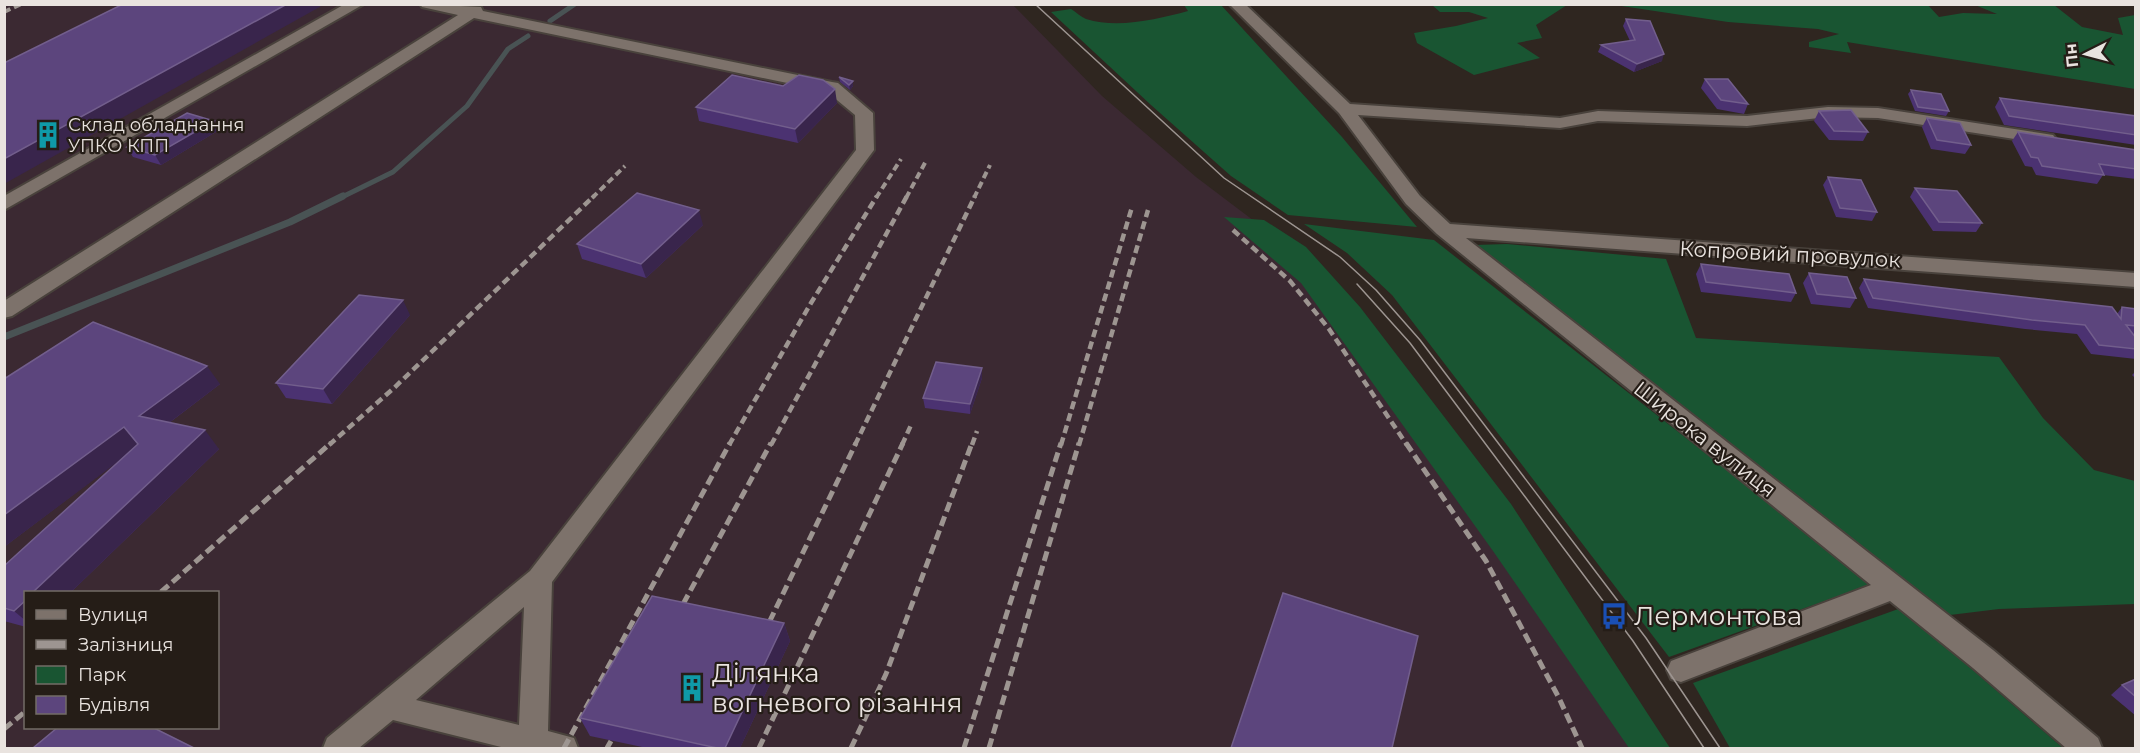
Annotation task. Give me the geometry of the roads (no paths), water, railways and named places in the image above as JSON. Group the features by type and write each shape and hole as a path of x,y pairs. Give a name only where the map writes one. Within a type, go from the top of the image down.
{"street":[{"path":"4,204 357,4"},
{"path":"338,748 539,579 865,150 864,113 832,87 477,9 428,4"},
{"name":"Широка вулиця","path":"1236,4 1345,109 1413,200 1444,231 1983,659 2087,748"},
{"path":"4,311 477,9"},
{"path":"1345,109 1560,123 1598,116 1747,121 1828,112 1878,113 2061,141"},
{"name":"Копровий провулок","path":"1444,231 1689,249 1950,264 2136,280"},
{"path":"533,742 539,579"},
{"path":"1681,670 1894,588"},
{"path":"389,706 563,748"}],"waterway":[{"path":"550,21 575,4"},
{"path":"340,198 393,172 467,106 508,49 528,36"},
{"path":"4,337 290,222 343,196"}],"tram line":[{"path":"1035,4 1224,178 1340,257 1376,290 1420,340 1646,638 1720,748"},
{"path":"1357,284 1410,343 1633,641 1704,748"}],"railway":[{"path":"4,12 21,4"},
{"path":"876,198 901,159"},
{"path":"906,198 926,161"},
{"path":"974,198 990,165"},
{"path":"592,198 625,166"},
{"path":"329,445 394,388 594,196"},
{"path":"729,445 811,303 877,196"},
{"path":"771,445 907,196"},
{"path":"855,445 975,196"},
{"path":"1061,445 1132,207"},
{"path":"1079,445 1148,210"},
{"path":"1233,230 1290,281 1329,329 1407,445"},
{"path":"902,445 911,425"},
{"path":"972,445 977,431"},
{"path":"162,591 331,443"},
{"path":"564,748 730,443"},
{"path":"676,617 771,443"},
{"path":"763,635 856,443"},
{"path":"759,748 903,443"},
{"path":"851,748 886,674 972,443"},
{"path":"964,748 1061,443"},
{"path":"989,748 1079,443"},
{"path":"1406,443 1486,561 1559,698 1582,748"},
{"path":"4,729 24,713"},
{"path":"607,748 611,741"}],"place":[{"name":"Склад обладнання УПКО КПП","path":"48,135"},
{"name":"Лермонтова","path":"1614,616"},
{"name":"Ділянка вогневого різання","path":"692,688"}]}
